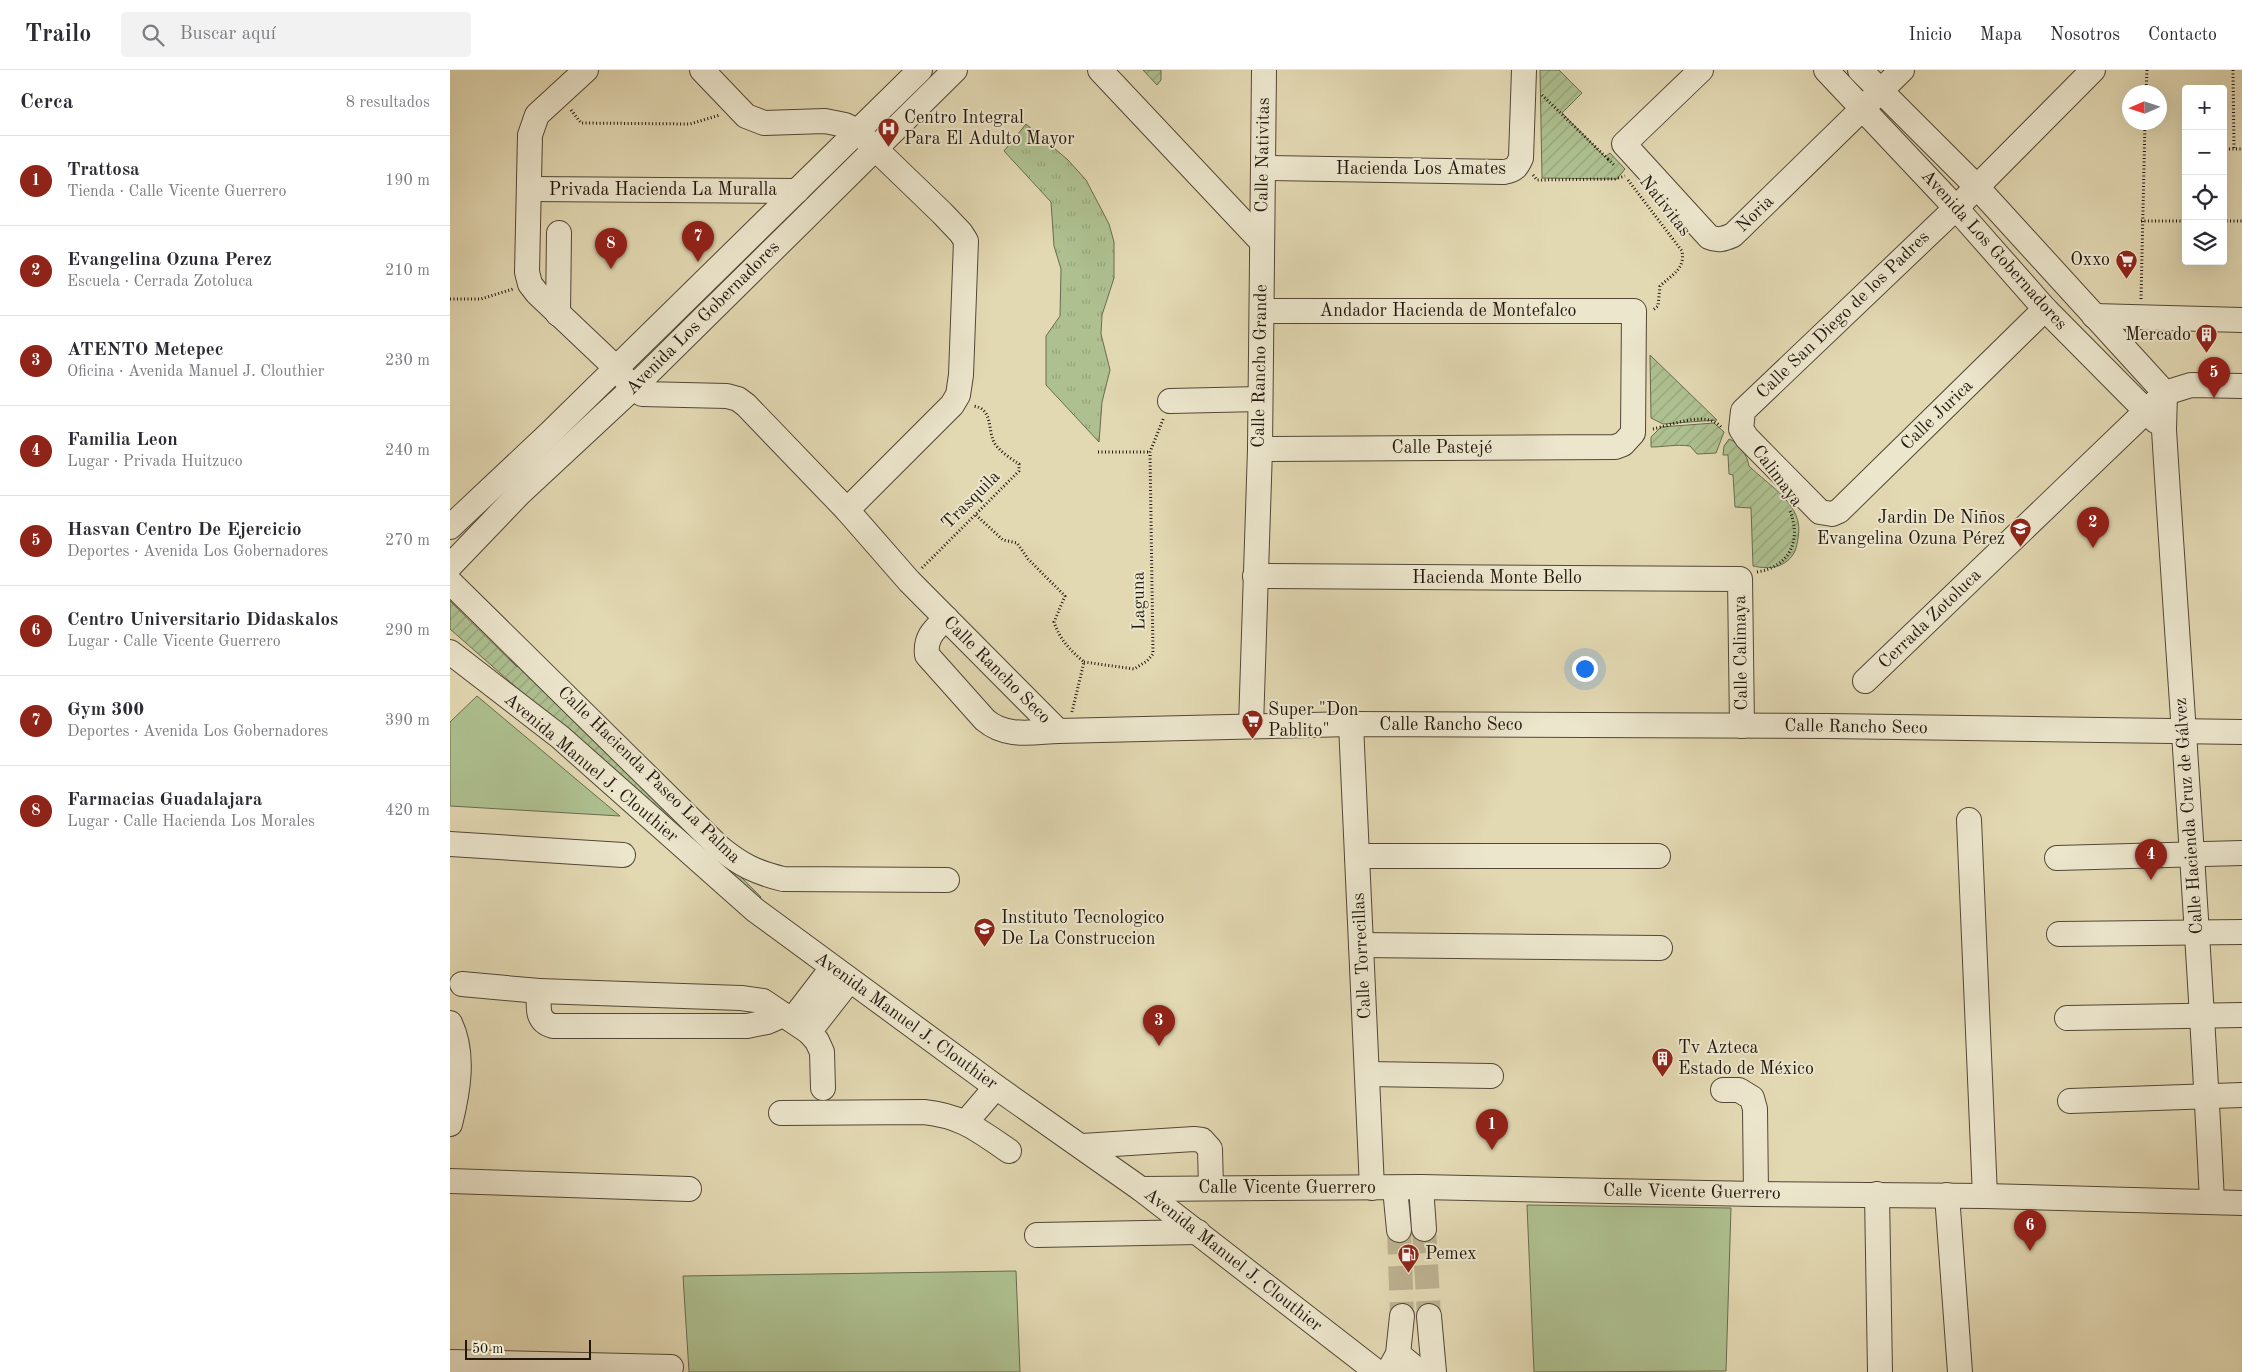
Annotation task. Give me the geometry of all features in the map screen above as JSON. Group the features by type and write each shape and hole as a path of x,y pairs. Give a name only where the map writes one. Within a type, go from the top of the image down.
{"street":[{"path":"586,70 537,115 532,128 530,135 526,259 530,284 558,314 616,368 633,388"},
{"path":"702,70 746,116 764,123 837,121 857,131 962,233 966,241 960,386 952,404 847,510"},
{"name":"Avenida Los Gobernadores","path":"450,527 616,368 920,70"},
{"name":"Avenida Los Gobernadores","path":"450,566 519,494 633,388 955,70"},
{"path":"1100,70 1261,241"},
{"name":"Calle Nativitas","path":"1261,241 1264,70"},
{"path":"1624,144 1701,70"},
{"name":"Avenida Los Gobernadores","path":"1826,70 1956,208 2045,309 2145,411"},
{"name":"Avenida Los Gobernadores","path":"1860,70 1977,187 2165,393"},
{"name":"Noria","path":"1624,144 1709,237 1723,239 1733,235 1902,70"},
{"name":"Calle San Diego de los Padres","path":"1731,429 1743,411 1956,208 2093,70"},
{"name":"Hacienda Los Amates","path":"1263,168 1513,171 1518,166 1521,158 1524,74"},
{"name":"Privada Hacienda La Muralla","path":"529,189 797,191"},
{"path":"558,314 559,233"},
{"name":"Calle Rancho Grande","path":"1251,726 1260,449 1261,241"},
{"name":"Calle Jurica","path":"1731,429 1747,438 1820,512 1826,514 1839,511 2045,309"},
{"name":"Andador Hacienda de Montefalco","path":"1262,311 1634,311"},
{"path":"1628,439 1634,311"},
{"path":"2094,316 2242,320"},
{"path":"2164,430 2145,411 2165,393 2191,385 2242,386"},
{"name":"Calle Rancho Seco","path":"633,388 642,394 652,396 727,396 738,399 746,405 847,510 909,581 1058,731 1351,724 1742,726 2242,732"},
{"name":"Calle Hacienda Cruz de Gálvez","path":"2165,393 2164,430 2203,1016 2212,1202"},
{"path":"1170,401 1260,399"},
{"name":"Cerrada Zotoluca","path":"1865,681 2145,411"},
{"name":"Calle Pastejé","path":"1260,449 1605,447 1628,439"},
{"name":"Hacienda Monte Bello","path":"1255,576 1740,579"},
{"name":"Calle Calimaya","path":"1740,579 1742,726"},
{"name":"Calle Hacienda Paseo La Palma","path":"450,582 719,847 739,863 756,872 782,879 947,880"},
{"path":"946,618 929,636 926,645 927,655 985,720 1004,732 1058,731"},
{"name":"Avenida Manuel J. Clouthier","path":"450,652 560,737 755,910 996,1087 1142,1189 1376,1372"},
{"name":"Calle Torrecillas","path":"1351,724 1372,1188"},
{"path":"1969,820 1985,1196"},
{"path":"450,844 623,855"},
{"path":"2058,858 2242,853"},
{"path":"1357,856 1658,856"},
{"path":"2059,934 2242,932"},
{"path":"1361,945 1660,948"},
{"path":"539,991 540,1017 543,1022 553,1026 747,1026 766,1022 795,1022 841,974"},
{"path":"462,984 539,991 741,998 763,1001 795,1022 817,1041 822,1052 823,1088"},
{"path":"2067,1018 2242,1015"},
{"path":"450,1023 456,1035 459,1064 456,1101 450,1124"},
{"path":"1367,1074 1491,1076"},
{"path":"966,1122 996,1087"},
{"path":"1723,1090 1739,1090 1752,1098 1755,1109 1756,1194"},
{"path":"2070,1101 2242,1095"},
{"path":"781,1113 924,1112 945,1114 966,1122 1009,1151"},
{"path":"1082,1146 1202,1140 1210,1149 1211,1188"},
{"path":"450,1180 689,1189"},
{"path":"1421,1187 1424,1230"},
{"name":"Calle Vicente Guerrero","path":"1142,1189 1421,1187 1756,1194 1947,1195 2242,1203"},
{"path":"1395,1188 1399,1230"},
{"path":"1878,1194 1880,1372"},
{"path":"1947,1195 1960,1372"},
{"path":"1037,1235 1198,1232"},
{"path":"1402,1316 1393,1363 1420,1372"},
{"path":"1429,1316 1434,1372"},
{"path":"450,1362 672,1366"}],"path":[{"path":"2146,85 2147,70"},
{"path":"2233,70 2234,149"},
{"path":"1524,74 1608,159 1624,144"},
{"path":"559,93 581,123 690,124 739,109"},
{"path":"2140,317 2145,130"},
{"path":"2224,220 2224,149 2242,149"},
{"name":"Nativitas","path":"1521,158 1537,180 1615,179 1625,176 1682,251 1683,259 1680,269 1660,286 1658,306 1652,312 1634,311"},
{"path":"2141,221 2182,221"},
{"path":"2227,221 2242,222"},
{"path":"450,299 481,299 530,284"},
{"name":"Laguna","path":"1084,662 1134,669 1147,661 1153,654 1150,452 1170,401"},
{"name":"Trasquila","path":"909,581 1019,472 1019,464 1008,457 993,441 989,417 978,407 952,404"},
{"path":"1628,439 1696,419 1707,419 1731,429"},
{"path":"1098,452 1150,452"},
{"name":"Calimaya","path":"1740,579 1754,572 1769,570 1783,562 1791,550 1795,537 1795,528 1791,512 1785,505"},
{"path":"976,515 1003,540 1017,543 1028,559 1065,596 1054,622 1059,637 1071,652 1084,662 1074,710 1058,731"}],"green space":[{"path":"1143,70 1161,70 1161,80 1157,85"},
{"path":"1540,70 1559,70 1582,93 1562,113 1605,157 1610,153 1625,169 1617,179 1542,178"},
{"path":"1026,124 1068,160 1086,180 1109,224 1114,242 1114,278 1102,315 1101,334 1110,370 1102,402 1099,442 1046,385 1046,336 1060,316 1061,269 1054,246 1051,202 1004,151"},
{"path":"1650,355 1717,420 1663,424 1651,418"},
{"path":"1714,423 1724,432 1716,453 1697,454 1690,446 1685,445 1651,447 1651,437 1661,427"},
{"path":"1729,439 1740,446 1749,466 1784,497 1796,516 1799,526 1795,550 1788,560 1779,566 1764,568 1753,566 1751,508 1735,507 1733,475 1729,474 1728,455 1723,455 1724,446"},
{"path":"450,601 517,667 525,661 761,897 758,900 450,629"},
{"path":"477,696 620,816 450,806 450,722"},
{"path":"1527,1205 1731,1208 1726,1371 1534,1372"},
{"path":"1016,1271 1020,1372 689,1372 683,1276"}],"tunnel":[{"path":"1424,1229 1429,1316"},
{"path":"1399,1230 1402,1316"}],"place":[{"name":"Centro Integral Para El Adulto Mayor","path":"888,147"},
{"name":"Gym 300","path":"698,262"},
{"name":"Farmacias Guadalajara","path":"611,269"},
{"name":"Oxxo","path":"2126,279"},
{"name":"Mercado","path":"2207,354"},
{"name":"Hasvan Centro De Ejercicio","path":"2214,398"},
{"name":"Jardin De Niños Evangelina Ozuna Pérez","path":"2021,547"},
{"name":"Evangelina Ozuna Perez","path":"2093,548"},
{"name":"Super \"Don Pablito\"","path":"1252,739"},
{"name":"Familia Leon","path":"2151,880"},
{"name":"Instituto Tecnologico De La Construccion","path":"985,947"},
{"name":"ATENTO Metepec","path":"1159,1046"},
{"name":"Tv Azteca Estado de México","path":"1662,1077"},
{"name":"Trattosa","path":"1492,1150"},
{"name":"Centro Universitario Didaskalos","path":"2030,1251"},
{"name":"Pemex","path":"1409,1273"}]}
